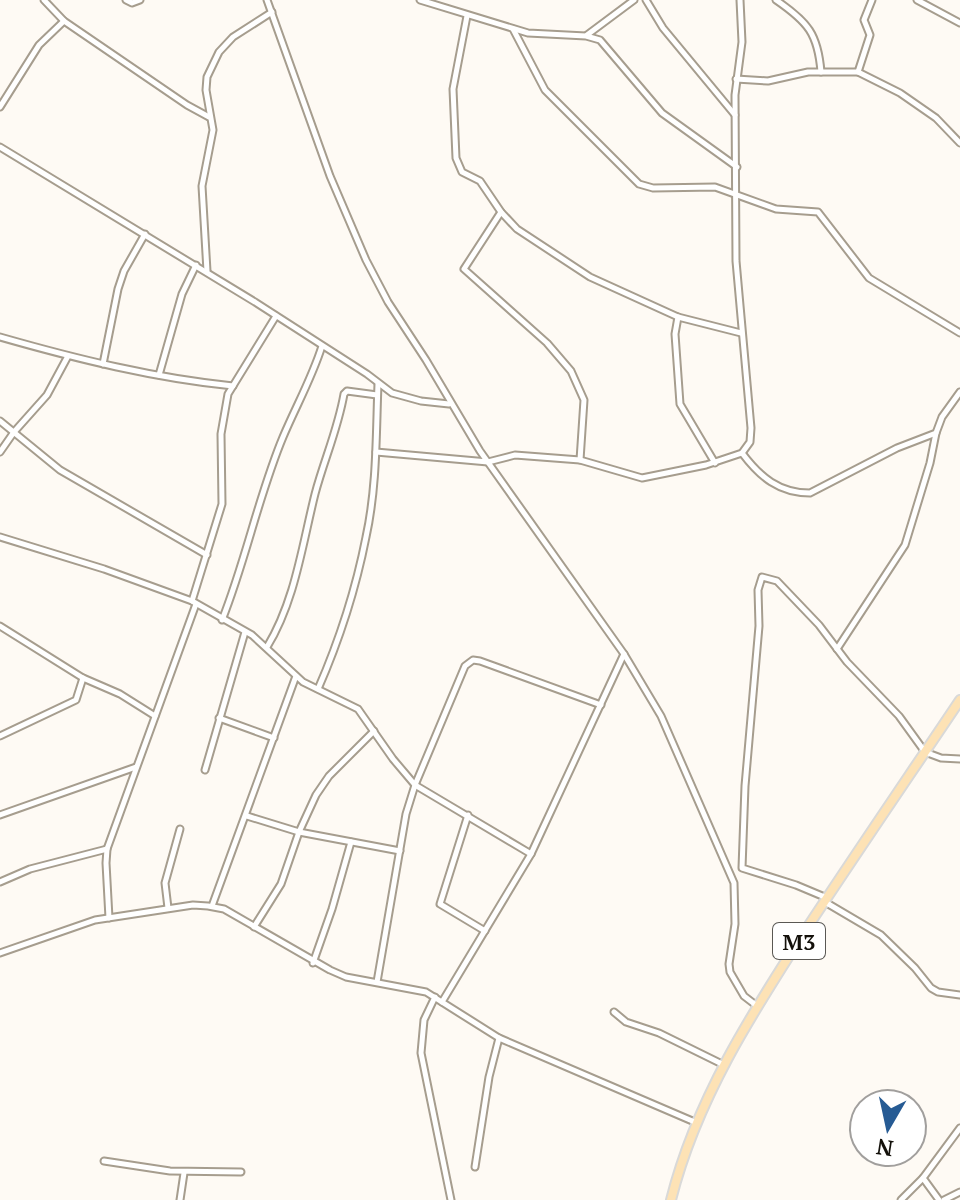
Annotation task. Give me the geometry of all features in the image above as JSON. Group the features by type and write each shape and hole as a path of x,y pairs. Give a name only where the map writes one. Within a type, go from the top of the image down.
{"main road":[{"name":"M3","path":"671,1200 697,1123 724,1065 757,1006 960,700"}],"street":[{"path":"44,0 64,21 187,105 210,117"},
{"path":"126,0 132,3 140,0"},
{"path":"267,0 330,176 366,260 388,302 488,462 624,654 661,716 734,883 730,972 744,996 757,1006"},
{"path":"420,0 513,29 600,40 662,113 737,167"},
{"path":"586,36 634,0"},
{"path":"646,0 663,28 736,115"},
{"path":"376,452 488,462 515,455 580,460 642,478 715,463 742,453 750,442 751,428 736,261 736,79 742,42 740,0"},
{"path":"776,0 807,27 816,40 821,72"},
{"path":"858,72 870,35 864,20 872,0"},
{"path":"917,0 960,23"},
{"path":"207,272 202,195 213,130 206,90 212,63 233,37 272,12"},
{"path":"467,16 453,89 456,158 462,172 480,181 517,229 590,277 678,317 741,333"},
{"path":"0,107 32,54 64,21"},
{"path":"513,29 545,90 639,184 653,188 706,185 776,209 818,212 869,278 960,333"},
{"path":"736,79 768,81 798,73 858,72 900,93 936,118 960,143"},
{"path":"0,148 196,265 398,396 450,404"},
{"path":"501,212 464,269 547,343 571,371 584,400 580,460"},
{"path":"103,364 118,289 124,271 145,234"},
{"path":"159,375 182,294 196,265"},
{"path":"109,918 107,849 194,602 222,504 221,434 226,403 233,386 276,316"},
{"path":"678,317 675,334 680,404 715,463"},
{"path":"0,337 103,364 233,386"},
{"path":"222,620 239,577 283,438 314,373 322,346"},
{"path":"0,452 47,395 68,356"},
{"path":"318,690 341,628 367,535 376,452 378,383"},
{"path":"267,647 276,632 295,578 320,478 339,423 344,394 347,391 377,395"},
{"path":"837,649 905,545 936,433 960,392"},
{"path":"950,405 960,409"},
{"path":"0,421 60,470 207,555"},
{"path":"742,453 753,468 780,489 810,493 897,448 936,433"},
{"path":"0,537 104,569 194,602 245,632 267,647 296,676 358,709 415,785 531,854"},
{"path":"742,868 745,786 759,626 758,590 762,577 777,581 819,625 899,716 925,752 960,759"},
{"path":"0,626 83,678 120,694 155,716"},
{"path":"205,770 245,632"},
{"path":"442,1002 531,854 624,654"},
{"path":"377,982 406,814 415,785 468,662 480,661 601,705"},
{"path":"212,906 296,676"},
{"path":"0,736 76,700 83,678"},
{"path":"219,718 274,738"},
{"path":"254,927 281,884 316,795 329,776 374,731"},
{"path":"0,815 136,767"},
{"path":"468,815 440,904 485,931"},
{"path":"247,816 299,832 400,851"},
{"path":"168,908 165,883 180,829"},
{"path":"313,963 351,842"},
{"path":"0,882 30,869 107,849"},
{"path":"728,868 742,868 796,885 826,900 881,935 931,988 960,995"},
{"path":"0,953 68,927 168,908 212,906 224,909 313,963 346,977 417,988 499,1038 697,1123"},
{"path":"435,997 424,1020 421,1053 451,1200"},
{"path":"614,1012 626,1022 659,1033 724,1065"},
{"path":"475,1167 489,1077 499,1038"},
{"path":"901,1200 923,1178 960,1128"},
{"path":"104,1161 184,1173 241,1172"},
{"path":"180,1200 184,1173"},
{"path":"923,1178 942,1200 960,1192"}]}
